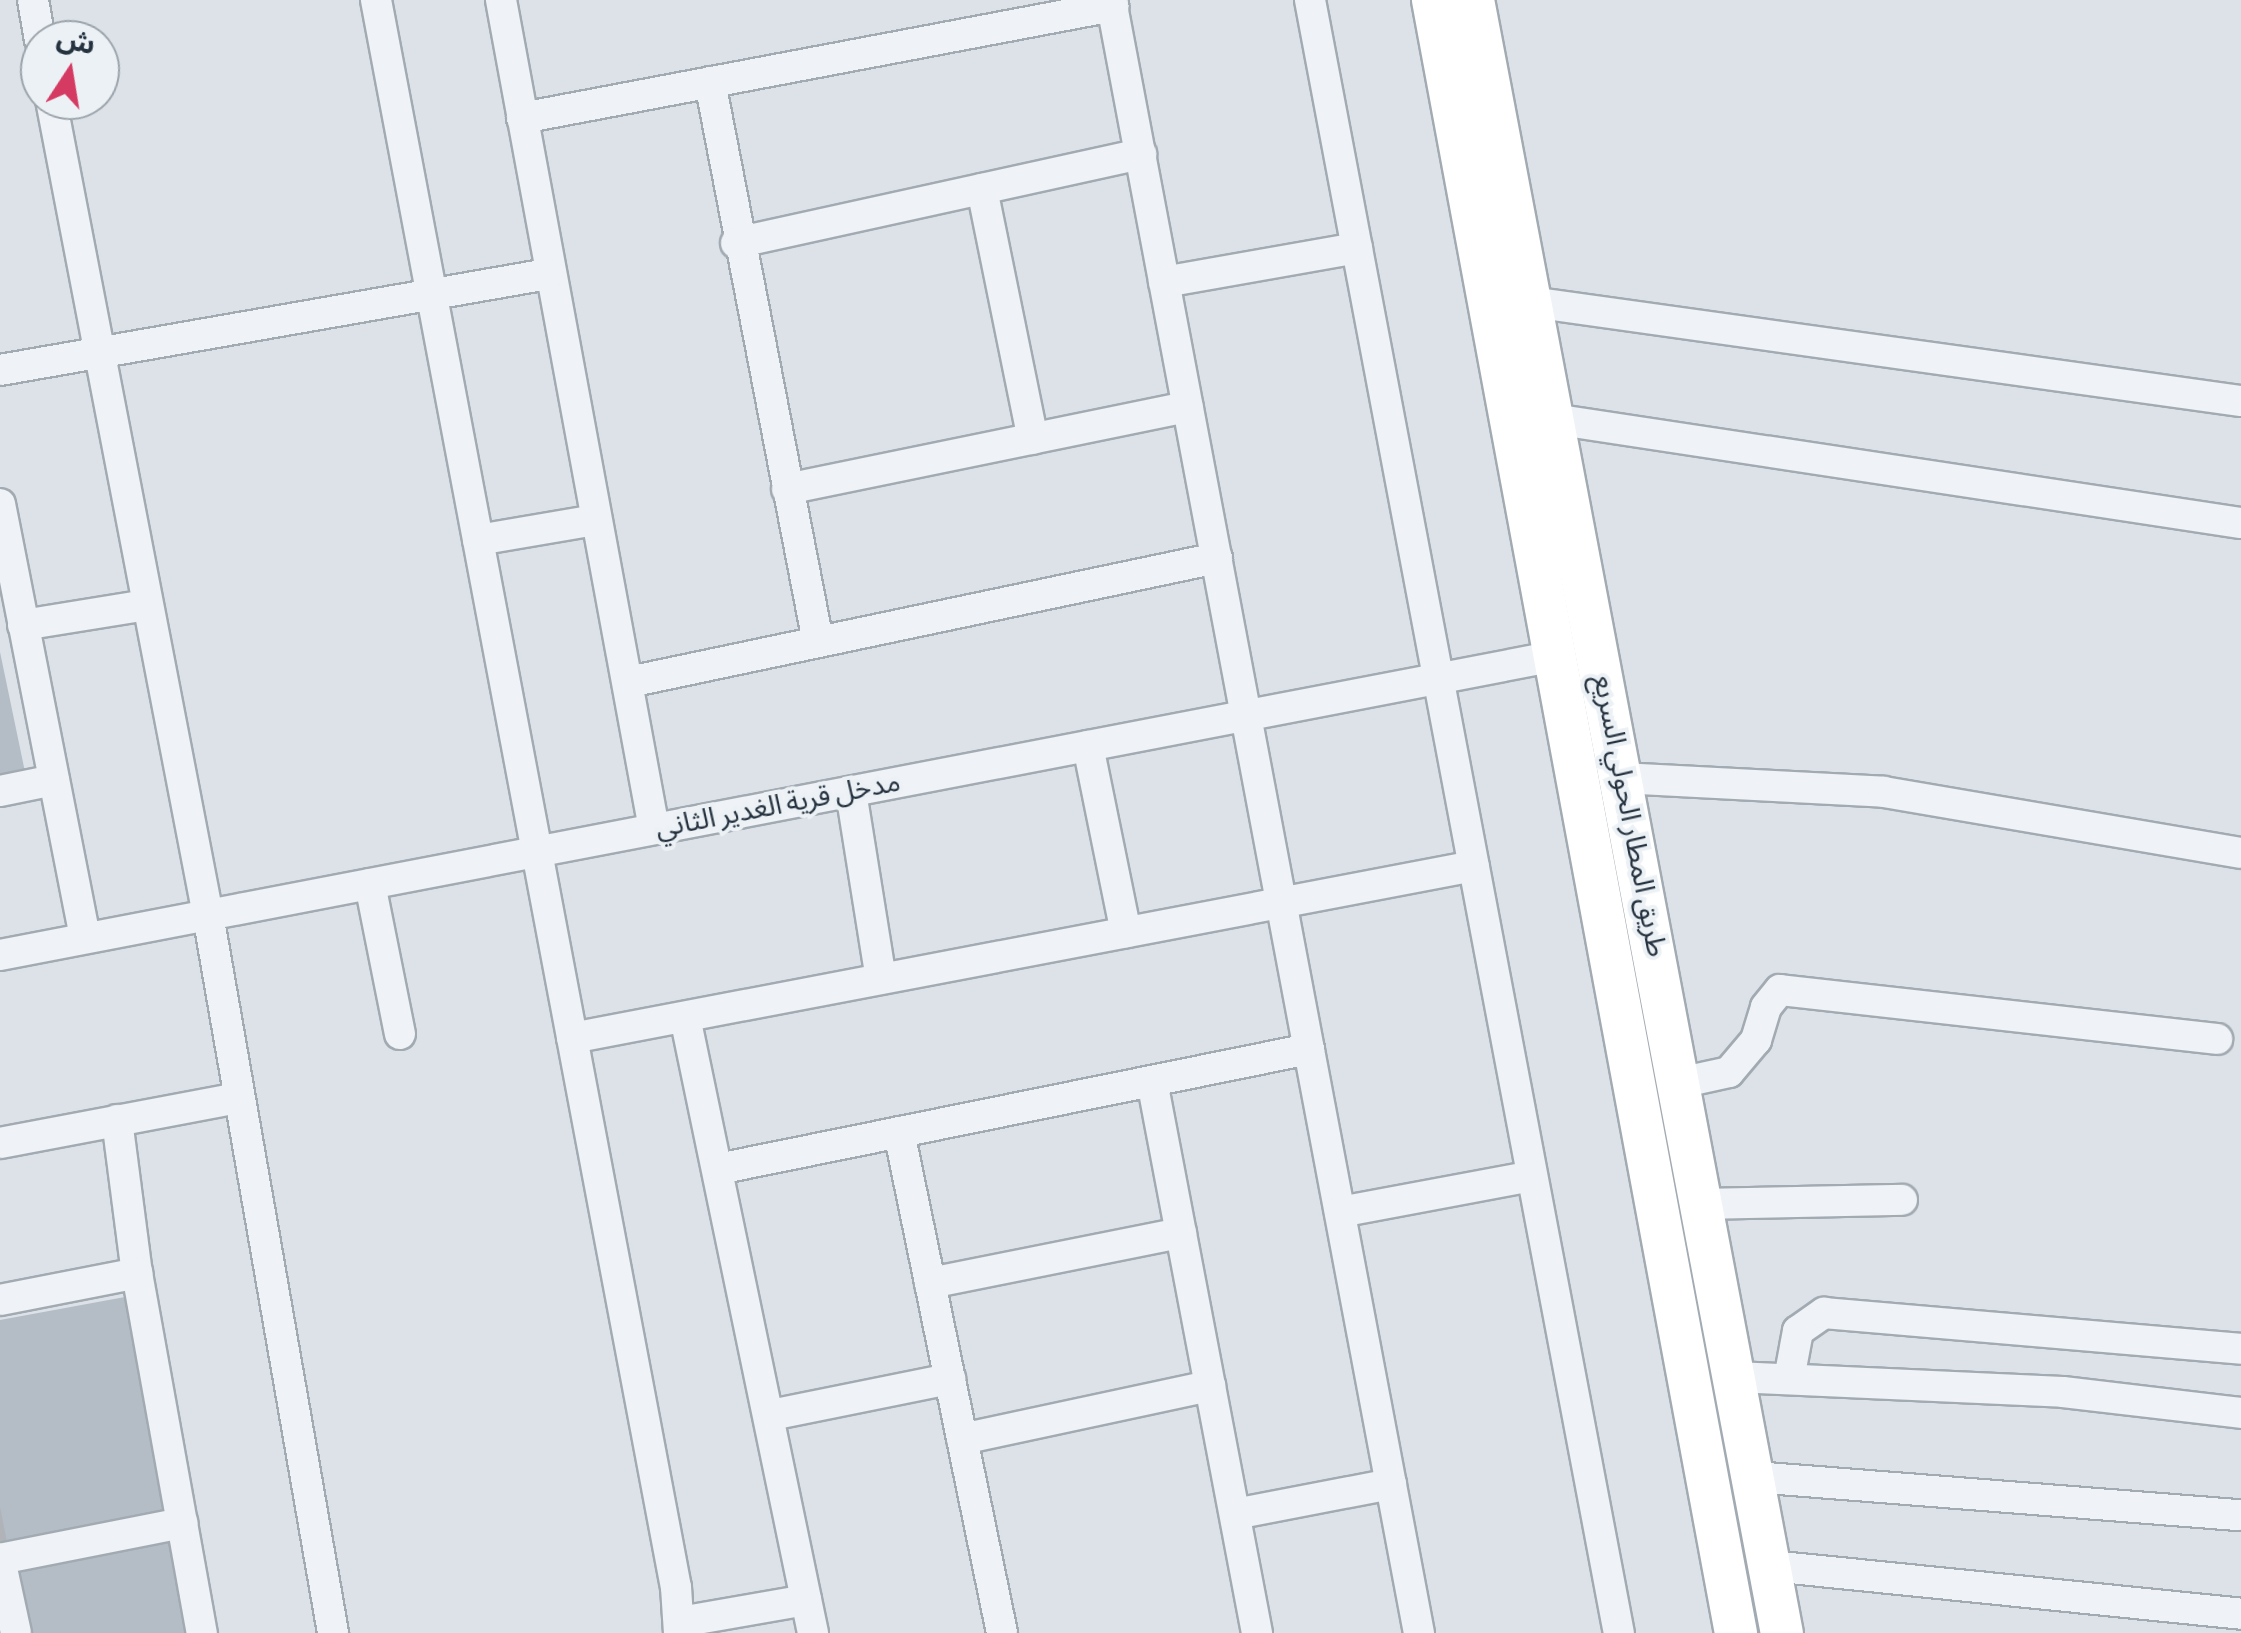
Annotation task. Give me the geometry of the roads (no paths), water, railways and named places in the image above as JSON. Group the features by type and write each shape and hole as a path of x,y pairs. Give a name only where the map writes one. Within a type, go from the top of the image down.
{"highway":[{"name":"طريق المطار الحولي السريع","path":"1433,0 1736,1633"},
{"name":"طريق المطار الحولي السريع","path":"1473,0 1720,1280 1782,1633"},
{"path":"1652,1188 1702,1192"},
{"path":"1672,1288 1694,1277 1720,1280"}],"street":[{"path":"376,0 680,1628 806,1600"},
{"path":"502,0 548,274 629,682 654,829"},
{"path":"1310,0 1619,1633"},
{"path":"522,118 1112,3 1419,1633"},
{"path":"710,82 736,244 818,642"},
{"path":"55,120 208,915 333,1633"},
{"path":"736,244 1140,154"},
{"path":"982,189 1032,438"},
{"path":"1164,282 1357,248"},
{"path":"0,370 548,274"},
{"path":"1530,302 2241,402"},
{"path":"787,489 1188,407"},
{"path":"1553,419 2241,523"},
{"path":"0,504 85,938"},
{"path":"478,540 594,520"},
{"path":"629,682 1216,558"},
{"path":"24,625 147,605"},
{"name":"مدخل قرية الغدير الثاني","path":"0,954 1556,656"},
{"path":"1088,746 1126,932"},
{"path":"1621,778 1884,792 2241,852"},
{"path":"0,791 54,780"},
{"path":"851,792 881,979"},
{"path":"572,1038 1474,866"},
{"path":"370,884 400,1034"},
{"path":"1680,1084 1729,1072 1756,1040 1766,1008 1780,990 2217,1039"},
{"path":"685,1017 772,1415 813,1633"},
{"path":"718,1169 1309,1049"},
{"path":"1152,1081 1257,1633"},
{"path":"0,1142 238,1098"},
{"path":"117,1120 137,1273 202,1633"},
{"path":"899,1132 1002,1633"},
{"path":"1340,1212 1532,1176"},
{"path":"1702,1192 1902,1200"},
{"path":"930,1282 1181,1233"},
{"path":"0,1300 137,1273"},
{"path":"1789,1379 1798,1331 1824,1313 2241,1349"},
{"path":"1735,1377 2063,1392 2241,1413"},
{"path":"772,1415 950,1380"},
{"path":"962,1440 1210,1386"},
{"path":"1754,1477 2241,1514"},
{"path":"1235,1514 1391,1484"},
{"path":"10,1625 0,1559 182,1523"},
{"path":"1770,1566 2241,1614"}]}
